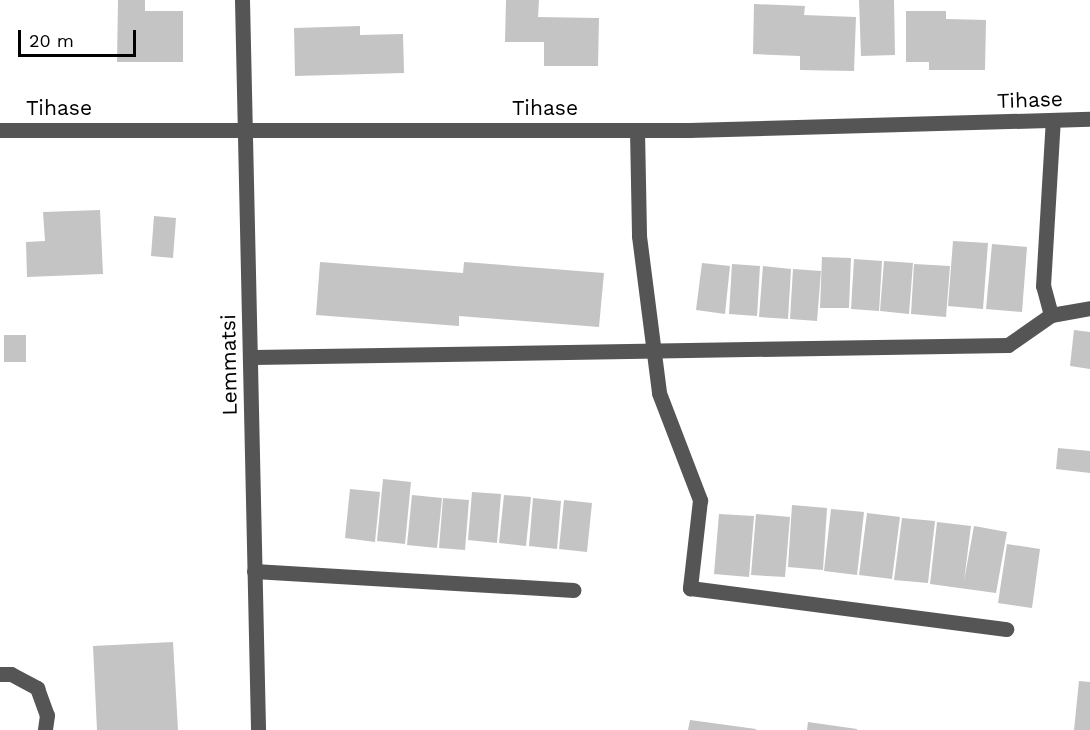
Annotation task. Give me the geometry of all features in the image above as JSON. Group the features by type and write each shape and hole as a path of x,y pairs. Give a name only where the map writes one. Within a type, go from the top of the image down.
{"street":[{"name":"Lemmatsi","path":"242,0 258,730"},
{"name":"Tihase","path":"0,130 245,128 637,130 1090,119"},
{"path":"1051,315 1043,286 1053,120"},
{"path":"637,130 639,236 659,393 700,500 690,588 1006,629"},
{"path":"250,357 1008,345 1051,315 1090,308"},
{"path":"254,571 573,590"},
{"path":"0,674 11,674 37,688 47,715 45,730"}],"building":[{"path":"118,0 145,0 145,11 183,11 183,62 117,62"},
{"path":"506,0 539,0 538,17 599,18 598,66 544,66 544,42 505,42"},
{"path":"859,0 894,0 895,55 861,56"},
{"path":"754,4 805,6 804,15 856,17 854,71 800,70 800,56 753,54"},
{"path":"906,11 946,11 946,19 986,20 985,70 929,70 929,62 906,62"},
{"path":"360,26 360,35 403,34 404,73 295,76 294,28"},
{"path":"100,210 103,274 27,277 26,242 45,241 43,212"},
{"path":"154,216 176,218 173,258 151,256"},
{"path":"953,241 988,243 983,309 948,306"},
{"path":"992,244 1027,247 1022,312 986,309"},
{"path":"822,257 851,258 849,308 820,308"},
{"path":"854,259 882,261 879,311 851,309"},
{"path":"884,261 913,263 909,314 880,311"},
{"path":"320,262 463,273 464,262 604,273 599,327 459,316 459,326 316,315"},
{"path":"702,263 730,266 725,314 696,310"},
{"path":"732,264 760,266 757,316 729,314"},
{"path":"914,264 950,266 946,317 911,314"},
{"path":"763,266 791,269 788,319 759,317"},
{"path":"793,269 821,271 817,321 790,319"},
{"path":"1074,330 1090,332 1090,369 1070,366"},
{"path":"4,335 26,335 26,362 4,362"},
{"path":"1058,448 1090,451 1090,473 1056,469"},
{"path":"383,479 411,482 405,544 377,541"},
{"path":"350,489 380,492 375,542 345,538"},
{"path":"472,492 501,494 497,543 468,540"},
{"path":"412,495 442,498 437,548 407,545"},
{"path":"504,495 531,497 526,546 499,543"},
{"path":"443,498 469,500 465,550 439,548"},
{"path":"533,498 561,501 557,549 529,546"},
{"path":"564,500 592,503 587,552 559,549"},
{"path":"792,505 827,508 823,570 788,567"},
{"path":"831,509 864,512 857,575 824,571"},
{"path":"867,513 900,517 892,579 859,575"},
{"path":"719,514 754,516 749,577 714,574"},
{"path":"756,514 790,517 785,577 751,575"},
{"path":"902,518 935,521 928,583 894,580"},
{"path":"937,522 971,526 964,581 974,526 1007,532 996,593 930,584"},
{"path":"1007,544 1040,549 1032,608 998,603"},
{"path":"173,642 178,730 97,730 93,646"},
{"path":"1079,681 1090,682 1090,730 1074,730"},
{"path":"690,720 756,729 756,730 688,730"},
{"path":"808,722 857,729 857,730 807,730"}]}
